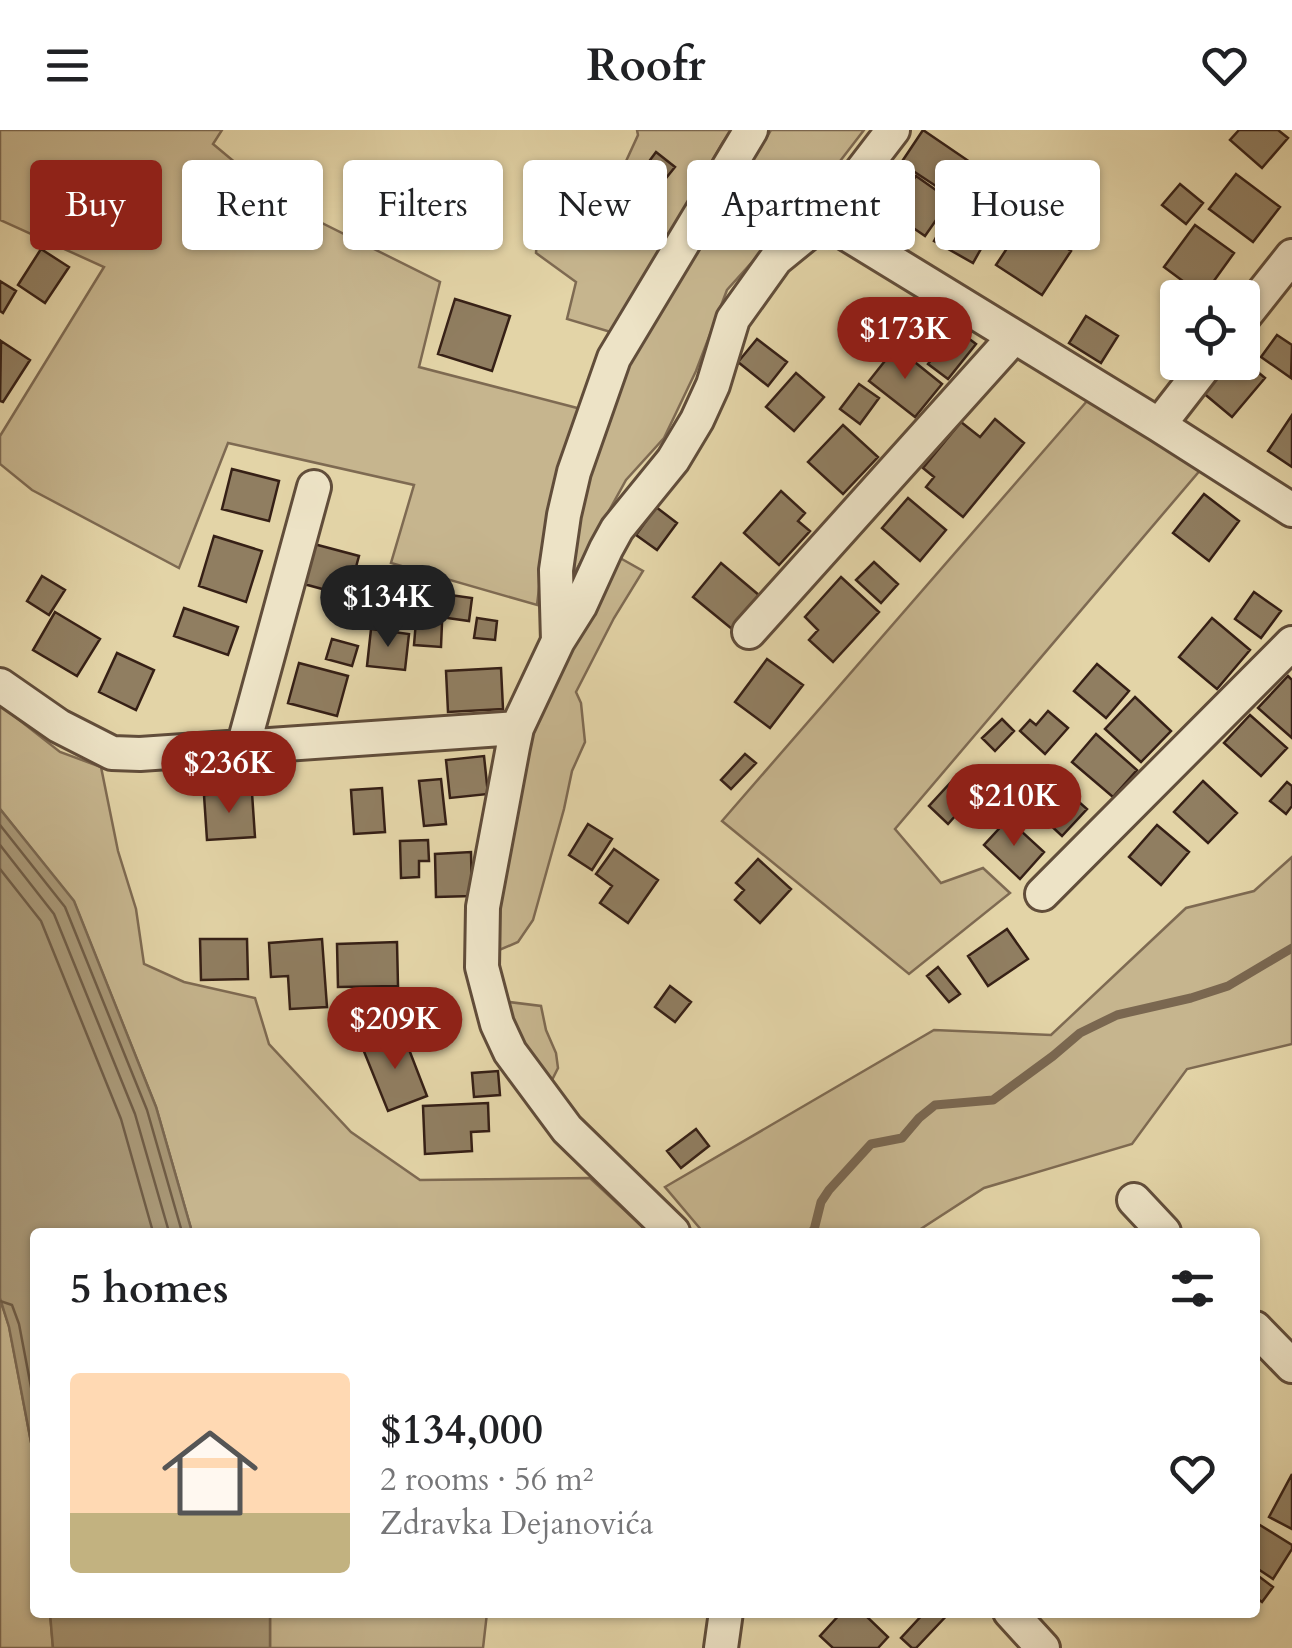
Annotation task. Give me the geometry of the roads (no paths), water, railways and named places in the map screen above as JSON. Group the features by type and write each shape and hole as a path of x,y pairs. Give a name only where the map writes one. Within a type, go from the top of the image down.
{"street":[{"path":"558,641 556,570 564,515 574,472 614,358 751,130"},
{"path":"871,160 894,130"},
{"path":"669,1228 567,1129 510,1052 497,1024 482,967 484,907 517,728 606,549 673,460 697,420 713,385 733,319 776,258 786,250"},
{"path":"873,250 1292,510"},
{"path":"1260,296 1292,256"},
{"path":"750,632 1014,337"},
{"path":"1159,425 1194,380"},
{"path":"243,746 314,487"},
{"path":"1042,894 1292,643"},
{"path":"0,685 59,726 112,753 517,728"},
{"path":"1134,1200 1160,1228"},
{"path":"1260,1333 1292,1366"},
{"path":"721,1648 725,1618"},
{"path":"1016,1618 1043,1648"}],"water":[{"path":"0,809 74,901 156,1107 191,1228 30,1228 30,1437 0,1298"},
{"path":"50,1618 270,1618 270,1648 53,1648"}],"waterway":[{"path":"814,1228 821,1202 829,1190 871,1144 902,1138 935,1105 993,1100 1080,1033 1117,1015 1228,986 1292,948"}]}
